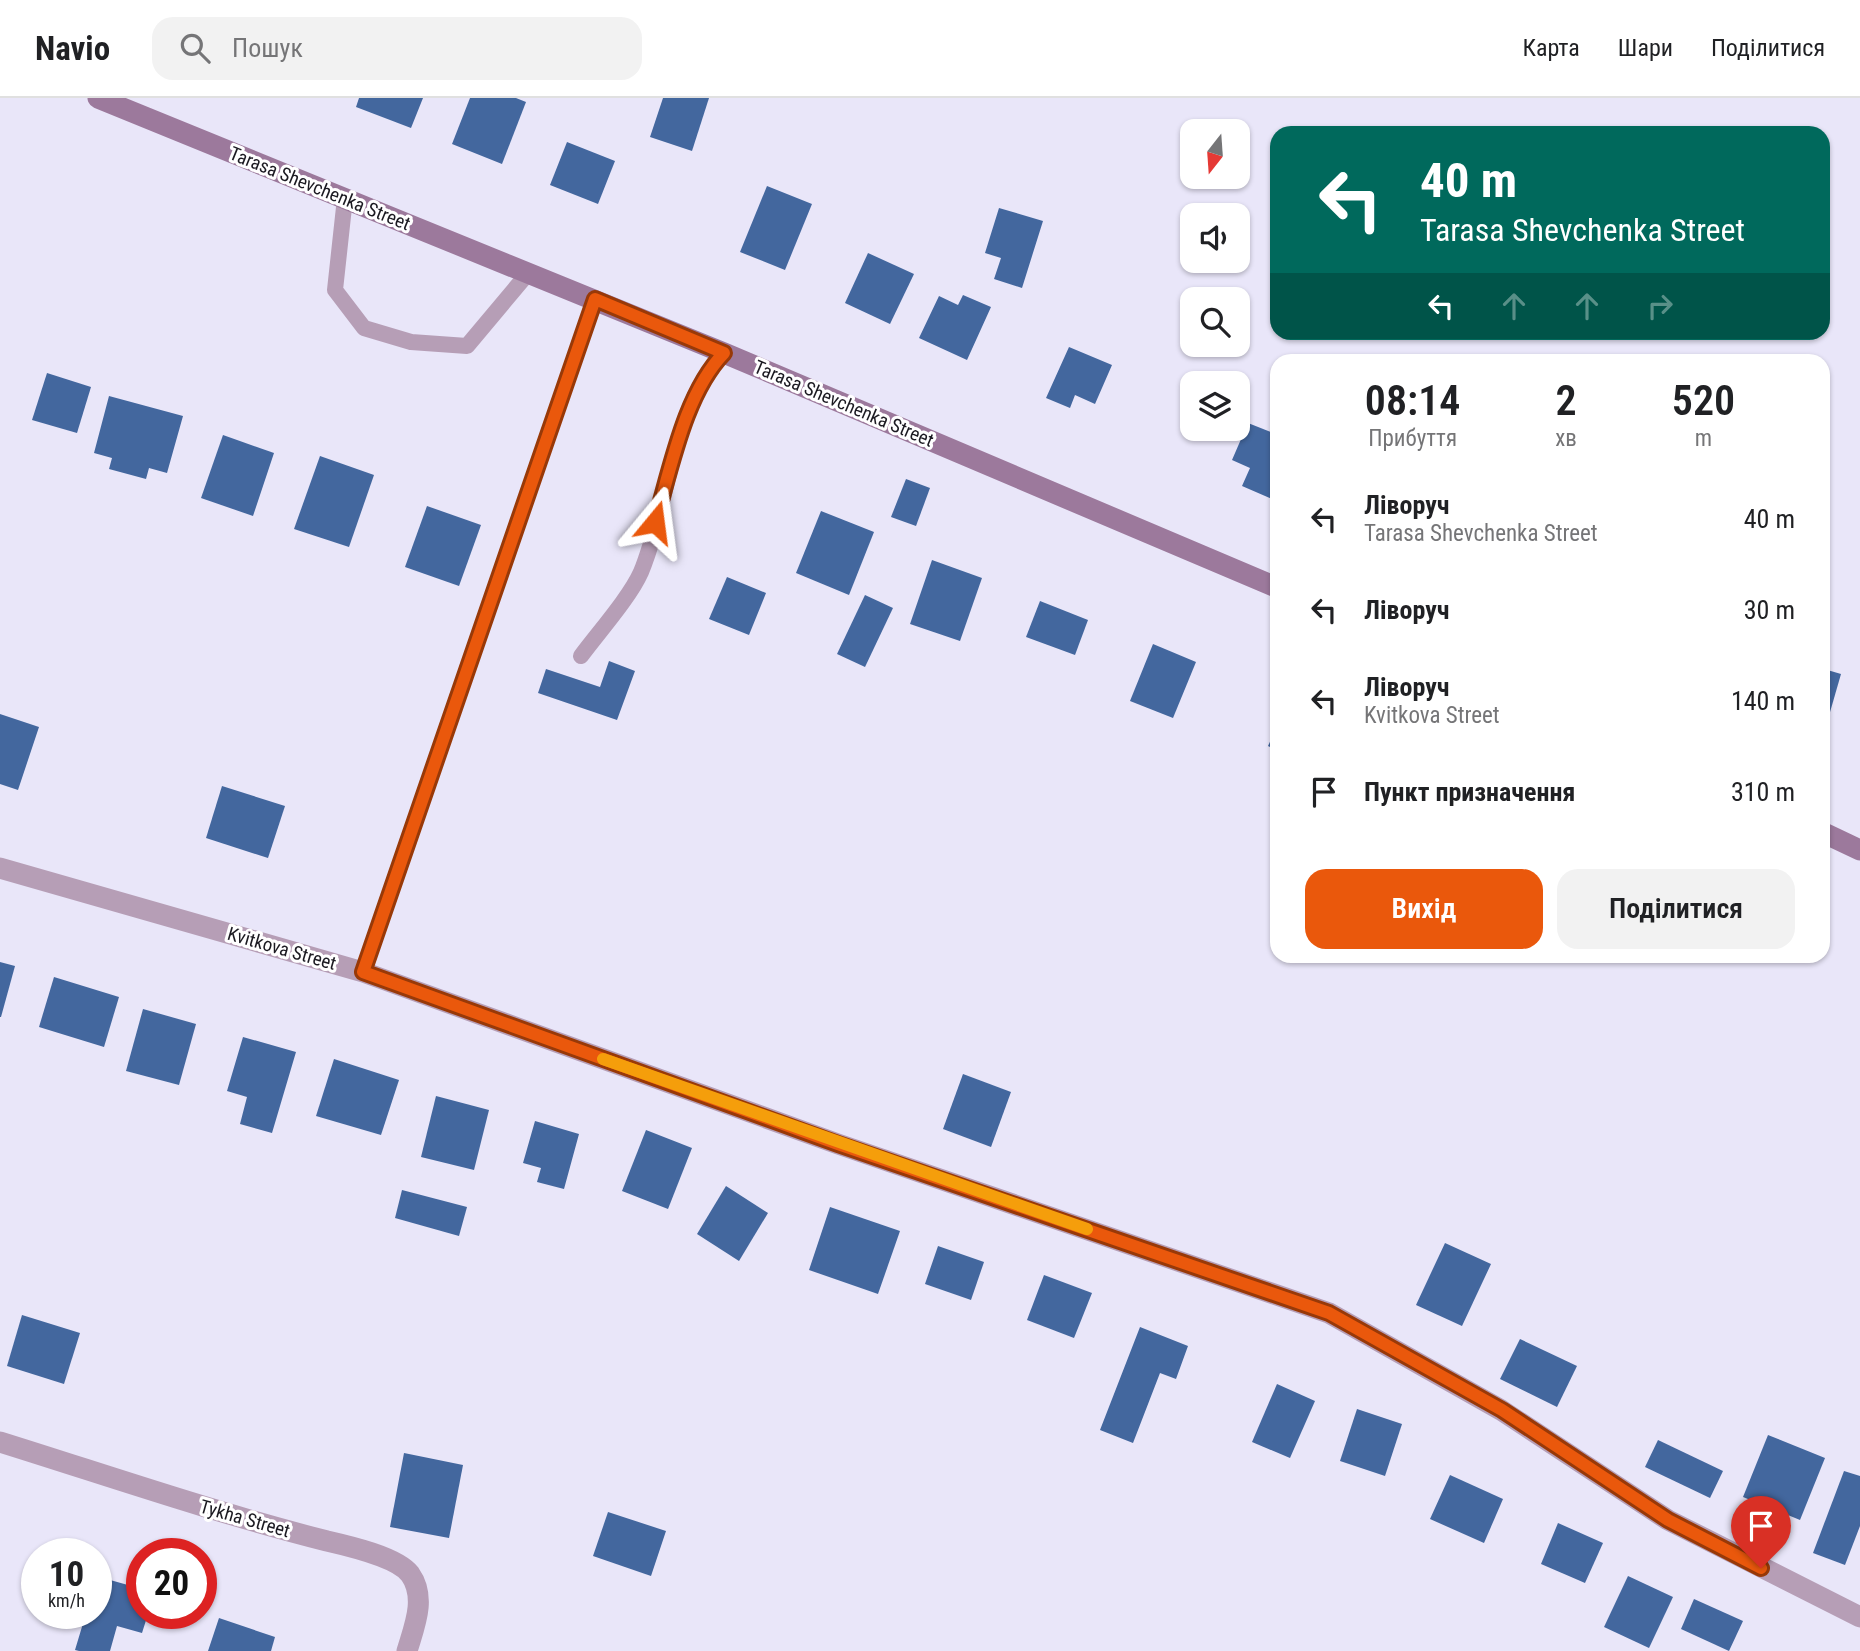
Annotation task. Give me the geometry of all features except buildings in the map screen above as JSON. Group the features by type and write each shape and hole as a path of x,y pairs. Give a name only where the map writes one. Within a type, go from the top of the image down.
{"street":[{"name":"Tarasa Shevchenka Street","path":"98,98 595,299 1109,513 1270,584"},
{"path":"1830,836 1860,850"},
{"name":"Kvitkova Street","path":"0,868 363,972 838,1144 1329,1313 1502,1410 1668,1520 1860,1617"},
{"name":"Tykha Street","path":"0,1442 123,1483 347,1545 399,1564 416,1584 419,1608 407,1651"}],"lane":[{"path":"345,198 335,290 364,328 411,342 467,346 529,272"},
{"path":"363,972 595,299"},
{"path":"581,656 640,574 678,443 710,367 724,353"}],"slow traffic":[{"path":"603,1059 838,1144 1087,1229"}],"route":[{"path":"655,522 678,443 702,383 710,367 724,353 595,299 363,972 838,1144 1329,1313 1502,1410 1668,1520 1761,1568"}]}
